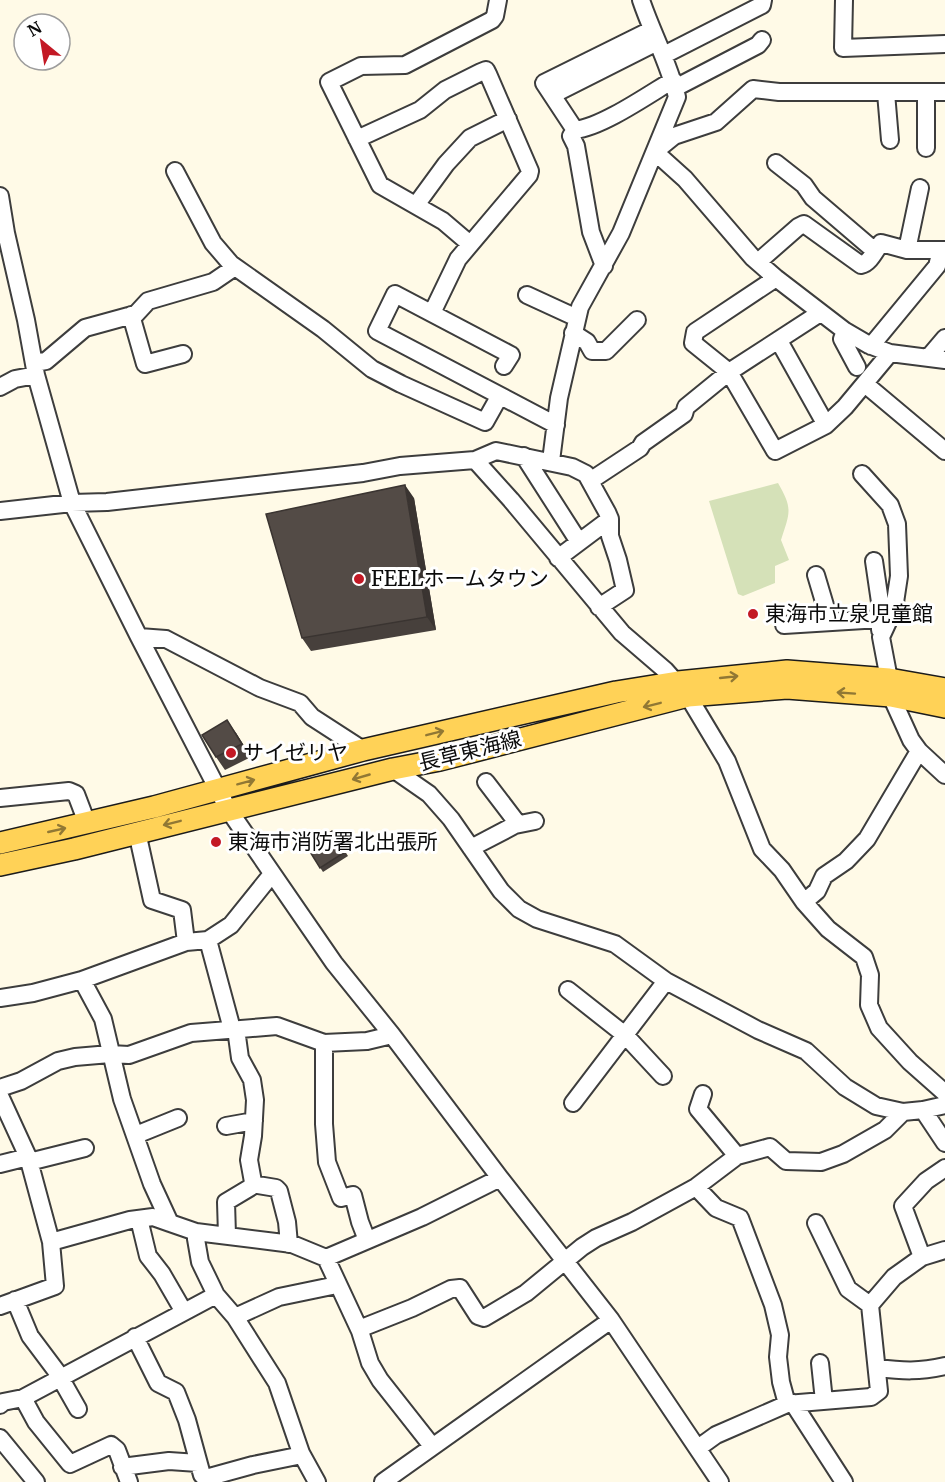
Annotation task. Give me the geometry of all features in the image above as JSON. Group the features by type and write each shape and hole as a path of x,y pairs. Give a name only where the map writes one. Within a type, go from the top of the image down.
{"main road":[{"name":"長草東海線","path":"0,843 87,823 223,799 339,784 393,768 440,760 683,689 787,671 890,687 945,689"},
{"name":"長草東海線","path":"890,687 945,707"},
{"name":"長草東海線","path":"0,865 137,832 363,750 615,692 683,689"}],"street":[{"path":"470,244 444,221 380,185 329,82 361,66 405,65 492,20 498,0"},
{"path":"551,461 559,398 580,307 621,232 677,97 641,0"},
{"path":"574,130 544,83 762,5 763,0"},
{"path":"844,0 843,48 945,44"},
{"path":"574,130 583,129 758,45 762,40"},
{"path":"357,139 420,110 445,90 486,70 508,119 530,171 529,175 458,259 432,314"},
{"path":"655,152 674,136 717,122 753,89 779,92 945,92"},
{"path":"926,92 926,148"},
{"path":"886,93 890,140"},
{"path":"416,205 446,164 470,138 508,119"},
{"path":"574,130 571,136 576,146 591,232 604,266"},
{"path":"655,152 685,179 758,262 845,331 871,346 890,352 945,360"},
{"path":"777,163 804,185 813,198 875,251"},
{"path":"175,171 213,243 235,267 323,329 372,369 485,422 499,397"},
{"path":"907,250 920,188"},
{"path":"0,196 3,233 35,369 72,503 223,799 334,963 611,1320 698,1448 714,1478"},
{"path":"758,262 804,224 861,265 870,260 881,243 907,250 943,250 937,266 871,346"},
{"path":"0,387 35,369 85,328 136,314 148,302 213,282 235,267"},
{"path":"776,278 695,332 693,343 729,372 775,451 825,425 845,407 890,352"},
{"path":"504,366 511,354 395,294 377,331 556,425"},
{"path":"527,295 575,326 592,351 606,351 637,320"},
{"path":"590,481 640,448 643,443 684,414 686,407 729,372 820,313"},
{"path":"131,315 146,364 183,354"},
{"path":"845,331 842,339 857,367"},
{"path":"928,358 945,338"},
{"path":"778,341 825,425"},
{"path":"865,384 945,451"},
{"path":"0,511 72,503 107,502 363,473 400,466 475,460 496,451 551,461 586,474 610,519 610,536 625,590 599,607"},
{"path":"524,456 579,542"},
{"path":"475,460 622,633 683,689 727,761 762,849 782,870 804,902 828,929 864,957 870,975 869,1005 879,1028 910,1062 945,1093"},
{"path":"862,474 890,505 897,524 899,576 894,609 880,637"},
{"path":"558,558 610,519"},
{"path":"873,561 880,602 880,637 890,687 911,740 919,751 945,775"},
{"path":"816,575 831,622"},
{"path":"784,625 880,619"},
{"path":"139,637 166,639 260,688 300,703 312,717 363,750"},
{"path":"804,902 817,891 824,876 846,861 867,839 919,751"},
{"path":"393,768 429,794 451,819 501,891 519,909 537,919 615,944 666,981 758,1030 806,1052 845,1087 876,1106 903,1112 945,1105"},
{"path":"486,782 515,820 515,825"},
{"path":"0,798 69,791 76,794 87,823"},
{"path":"471,848 515,825 535,821"},
{"path":"137,832 152,900 182,910 186,942"},
{"path":"0,998 33,993 82,980 186,942 208,940 231,925 272,874"},
{"path":"208,940 240,1058 252,1080 255,1100 249,1160 252,1184 251,1187 226,1202 227,1235"},
{"path":"82,980 103,1019 122,1099 152,1184 170,1223"},
{"path":"573,1102 666,981"},
{"path":"568,990 625,1035 663,1076"},
{"path":"0,1088 21,1081 58,1061 110,1054 129,1055 191,1033 277,1026 324,1043 368,1041 392,1035"},
{"path":"324,1043 324,1124 327,1162 341,1198 352,1195 367,1240"},
{"path":"703,1094 698,1109 737,1156"},
{"path":"0,1096 28,1160 51,1242 55,1286 8,1303 60,1378 78,1409"},
{"path":"923,1110 945,1143"},
{"path":"359,1329 412,1308 451,1289 460,1288 478,1316 484,1318 526,1293 596,1238 632,1222 696,1187 737,1156 770,1147 786,1161 821,1162 843,1154 885,1130 903,1112"},
{"path":"136,1135 178,1118"},
{"path":"226,1126 254,1121"},
{"path":"0,1164 85,1148"},
{"path":"922,1257 903,1206 926,1181 945,1168"},
{"path":"51,1242 139,1219 153,1218 196,1232 289,1244 326,1257 422,1217 500,1178"},
{"path":"252,1184 276,1188 279,1191 287,1222 289,1244"},
{"path":"696,1187 716,1208 740,1218 773,1305 780,1335 778,1357 781,1382 790,1404 844,1482"},
{"path":"139,1219 148,1256 162,1274 184,1312"},
{"path":"816,1223 848,1289 870,1305"},
{"path":"196,1232 200,1262 216,1295 235,1317 277,1383 302,1455 317,1482"},
{"path":"698,1448 716,1435 790,1404 872,1397 879,1390 870,1305 894,1277 922,1257 945,1250"},
{"path":"326,1257 359,1329 370,1363 432,1446"},
{"path":"235,1317 279,1297 338,1284"},
{"path":"0,1405 3,1402 23,1398 216,1295"},
{"path":"383,1482 611,1320"},
{"path":"135,1337 158,1383 163,1388 176,1392 187,1420 202,1475 206,1478 302,1455"},
{"path":"820,1363 824,1401"},
{"path":"877,1368 909,1372 945,1366"},
{"path":"23,1398 36,1422 70,1464 111,1445 117,1450 126,1475 169,1461 198,1463"},
{"path":"0,1438 36,1482"}],"green space":[{"path":"778,483 788,505 788,517 781,540 789,560 775,566 775,583 743,596 738,594 709,501"}],"building":[{"name":"FEELホームタウン","path":"405,485 427,617 302,638 266,514"},
{"path":"227,720 242,744 216,757 202,735"},
{"path":"332,831 345,852 320,868 307,847"}],"place":[{"name":"FEELホームタウン","path":"359,579"},
{"name":"東海市立泉児童館","path":"753,614"},
{"name":"サイゼリヤ","path":"231,753"},
{"name":"東海市消防署北出張所","path":"216,842"}]}
